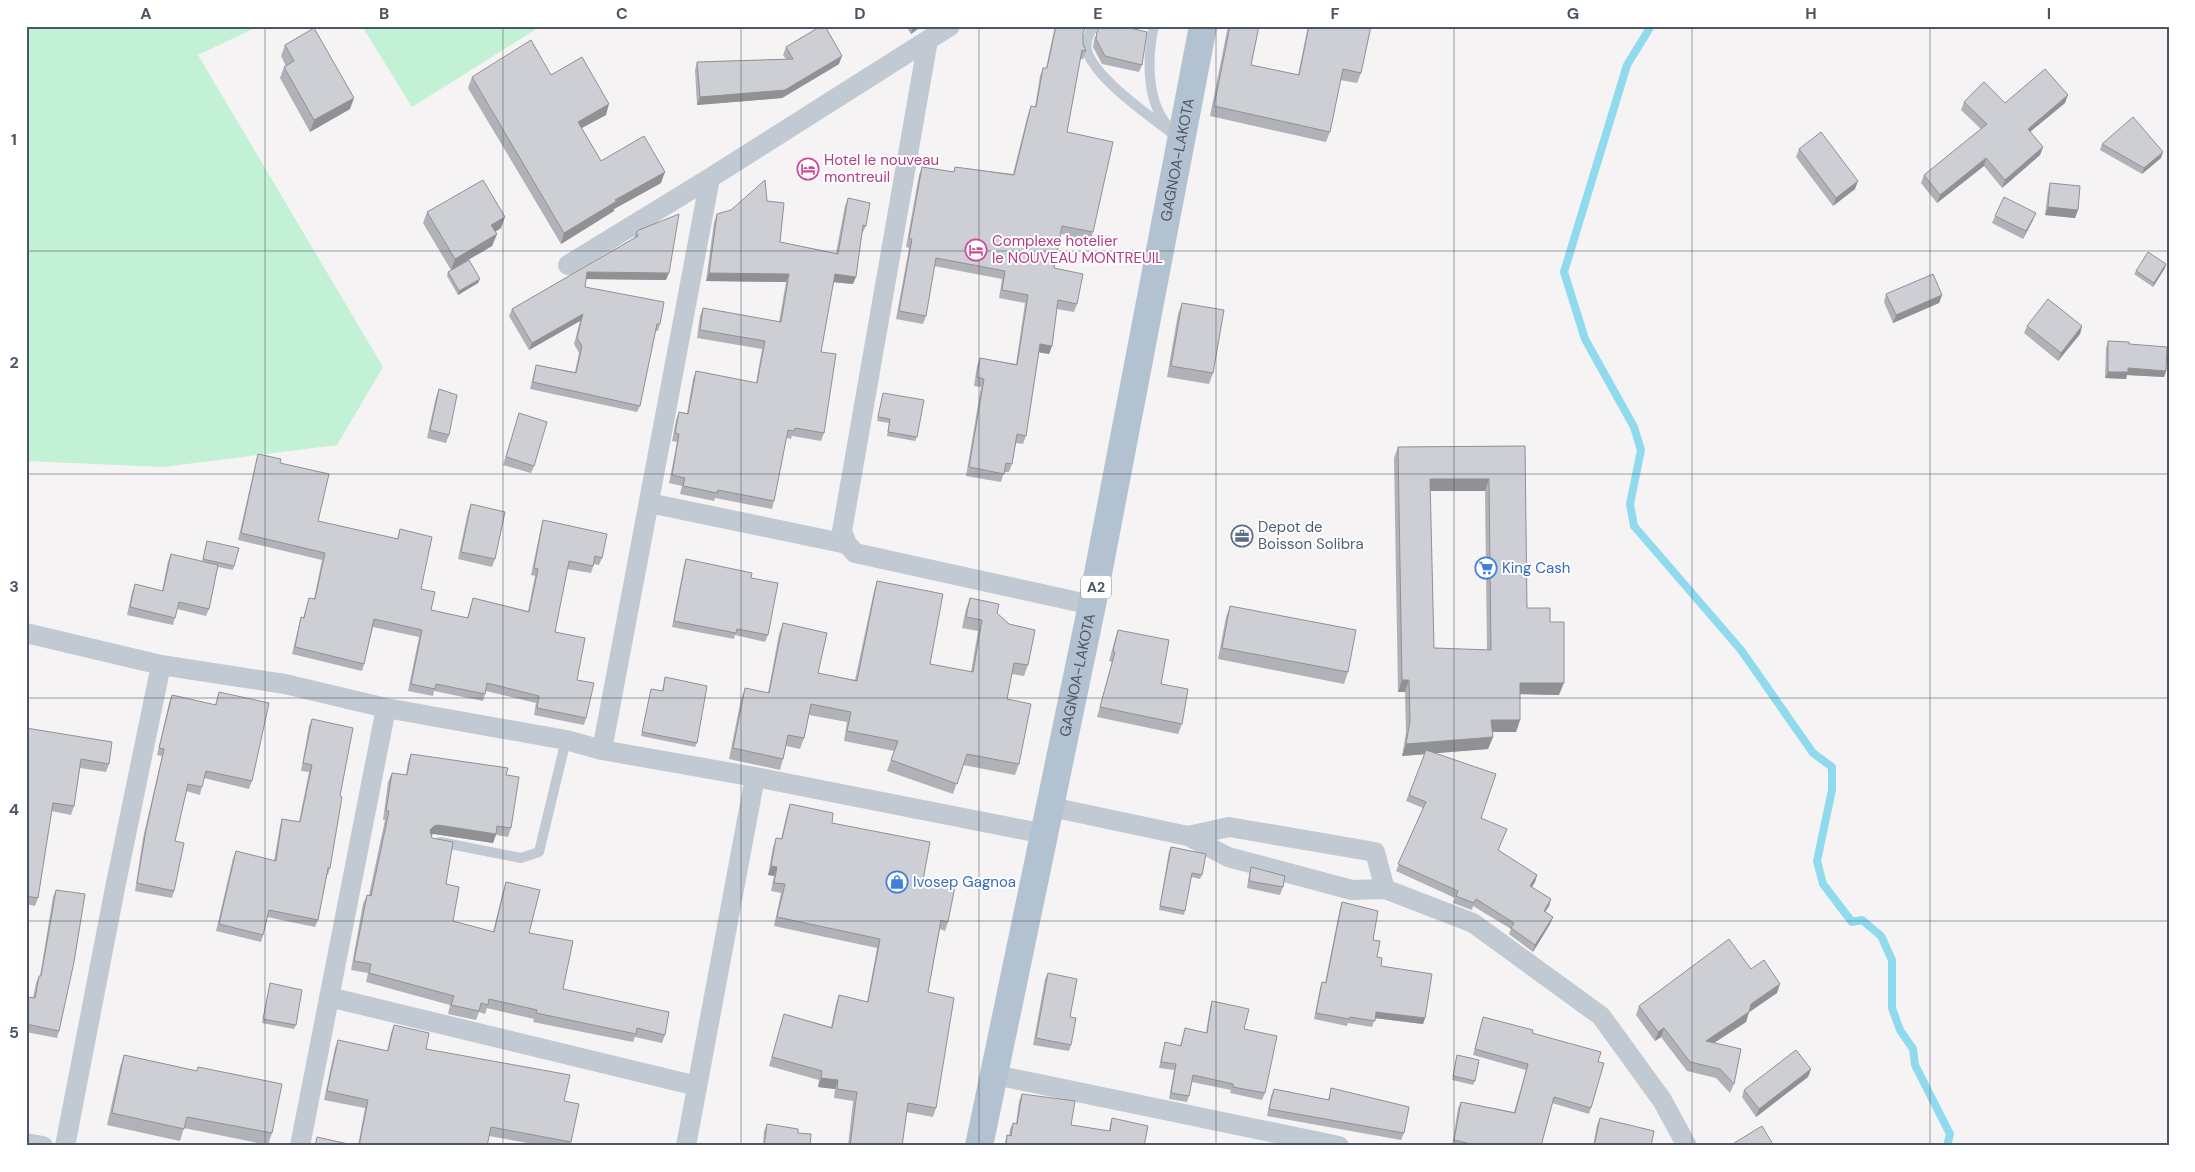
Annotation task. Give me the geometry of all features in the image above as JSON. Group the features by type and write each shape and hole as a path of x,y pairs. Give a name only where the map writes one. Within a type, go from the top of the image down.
{"main road":[{"name":"GAGNOA-LAKOTA","path":"979,1146 1092,605 1203,26"}],"street":[{"path":"568,265 710,178 950,26"},
{"path":"928,40 842,531 847,544 855,553 1092,605"},
{"path":"602,750 710,178"},
{"path":"649,502 847,544"},
{"path":"26,633 161,664 286,684 386,708 566,740 602,750 755,777 1045,834"},
{"path":"64,1146 114,888 161,664"},
{"path":"300,1146 386,708"},
{"path":"686,1146 755,777"},
{"path":"1051,807 1188,836 1228,857 1352,890 1385,889 1473,923 1601,1016 1662,1100 1687,1146"},
{"path":"1188,836 1229,827 1375,852 1385,889"},
{"path":"329,997 697,1086"},
{"path":"995,1075 1339,1146"},
{"path":"26,1143 43,1146"}],"lane":[{"path":"1094,26 1088,34 1087,50 1099,71 1136,105 1181,140"},
{"path":"1154,26 1149,67 1154,96 1162,118 1181,140"},
{"path":"432,841 521,858 539,852 566,740"}],"green space":[{"path":"26,26 259,26 198,55 383,367 337,445 163,467 26,461"},
{"path":"362,26 541,26 412,107"}],"building":[{"path":"821,26 825,26 842,56 785,90 700,97 697,62 793,59 786,47"},
{"path":"1056,26 1086,26 1083,32 1083,44 1086,51 1082,50 1067,132 1113,142 1093,232 1062,226 1054,268 1083,274 1077,304 1058,300 1052,346 1040,344 1026,436 1017,434 1012,464 1006,463 1004,474 969,467 984,379 977,377 980,358 1017,365 1028,295 1002,290 1005,271 936,258 926,316 899,311 922,167 954,172 955,167 1014,175 1031,106 1036,107 1043,68 1047,68"},
{"path":"1100,26 1121,26 1147,32 1142,65 1105,56 1096,39"},
{"path":"1230,26 1259,26 1251,65 1299,75 1309,26 1371,26 1361,73 1343,69 1330,132 1214,106"},
{"path":"314,28 354,98 314,120 284,67 294,61 285,45"},
{"path":"531,40 551,75 582,57 609,104 578,122 601,161 644,136 665,172 615,200 617,201 564,233 472,77"},
{"path":"2045,69 2068,95 2028,129 2043,147 2005,180 1986,158 1940,195 1924,175 1987,124 1964,102 1984,82 2005,103"},
{"path":"2133,117 2163,152 2144,168 2102,144"},
{"path":"1821,132 1858,181 1836,198 1799,149"},
{"path":"483,180 505,217 491,225 497,234 455,259 427,212"},
{"path":"765,180 767,201 784,203 780,242 838,254 848,198 870,203 866,226 863,225 856,277 835,274 821,352 836,354 824,433 795,428 794,431 788,430 774,501 718,490 717,493 683,486 685,478 672,475 679,434 675,433 679,412 688,414 696,371 757,383 765,341 700,330 703,308 781,322 789,274 709,273 717,214 731,210"},
{"path":"2050,183 2080,186 2078,210 2048,207"},
{"path":"2004,197 2036,213 2026,231 1995,216"},
{"path":"679,214 669,273 587,272 585,287 664,302 660,324 657,324 640,406 533,382 536,365 576,373 582,346 577,338 583,314 532,343 512,309 638,236 636,232 639,230"},
{"path":"2148,252 2166,264 2154,283 2136,271"},
{"path":"469,260 480,279 459,291 448,272"},
{"path":"1933,274 1942,295 1896,315 1886,294"},
{"path":"2048,299 2082,326 2061,353 2027,326"},
{"path":"1182,303 1224,310 1213,373 1171,366"},
{"path":"2108,341 2167,347 2166,371 2128,368 2128,372 2108,372"},
{"path":"439,389 457,395 449,435 430,430"},
{"path":"883,393 924,400 917,437 888,432 890,419 878,417"},
{"path":"519,413 547,422 534,466 506,457"},
{"path":"1525,446 1527,608 1550,608 1550,622 1564,622 1564,683 1520,683 1520,720 1491,720 1493,737 1406,744 1410,721 1409,680 1402,680 1398,447","holes":["1430,479 1489,479 1491,650 1434,648"]},
{"path":"258,454 281,459 280,463 329,474 318,521 398,539 400,529 432,537 421,589 435,592 431,610 468,618 473,598 529,612 538,569 534,568 543,520 607,534 602,558 595,556 593,566 569,561 555,632 585,638 577,680 594,683 586,718 537,708 539,696 487,683 485,694 436,684 435,689 411,684 422,630 374,619 364,664 295,647 301,617 304,618 309,598 315,599 325,553 241,533"},
{"path":"471,504 505,512 495,559 461,552"},
{"path":"207,541 239,548 234,566 203,559"},
{"path":"171,554 218,565 209,609 179,602 175,618 130,607 135,584 163,591"},
{"path":"686,559 752,573 751,578 778,583 768,635 737,629 736,633 674,621"},
{"path":"877,581 943,594 930,664 973,672 982,620 966,617 970,598 999,604 997,613 1009,624 1035,630 1028,665 1014,663 1007,699 1031,704 1019,764 967,754 957,784 891,760 898,741 847,731 851,712 811,704 804,738 788,735 783,759 733,748 745,688 769,693 783,623 827,633 818,673 857,681"},
{"path":"1230,606 1356,630 1348,672 1222,648"},
{"path":"1118,630 1169,640 1161,684 1188,689 1182,724 1100,707 1115,652 1113,651"},
{"path":"665,677 707,686 697,743 642,732 651,689 663,691"},
{"path":"219,692 269,703 252,781 206,771 202,787 188,784 175,841 184,843 174,891 137,883 146,830 164,749 159,748 172,695 216,705"},
{"path":"312,719 353,728 340,796 342,797 330,868 328,868 318,920 269,910 263,935 219,924 236,851 276,861 282,819 300,822 312,765 303,763"},
{"path":"26,728 112,742 109,764 81,759 74,806 53,803 38,898 26,896"},
{"path":"1426,750 1496,774 1481,818 1507,829 1498,850 1537,875 1530,886 1551,899 1544,911 1553,917 1535,945 1511,928 1514,923 1476,899 1474,903 1456,896 1458,891 1398,864 1426,802 1409,795"},
{"path":"411,754 508,768 506,775 519,777 511,828 497,826 496,834 438,825 430,830 432,838 453,842 446,884 459,887 453,921 494,932 506,882 540,890 529,933 573,941 563,989 669,1012 665,1035 637,1028 636,1034 536,1013 537,1010 489,999 488,1005 481,1003 479,1011 451,1005 454,996 369,973 371,964 354,961 367,895 371,896 389,811 386,811 392,773 407,775"},
{"path":"790,804 833,813 832,823 930,842 923,880 955,886 948,922 941,920 928,992 954,998 936,1108 908,1103 902,1146 850,1146 857,1092 837,1089 838,1080 821,1078 822,1071 772,1057 784,1014 832,1028 839,995 868,1002 880,939 777,917 785,884 774,883 777,867 771,866 776,838 782,839"},
{"path":"1171,847 1206,854 1202,875 1192,873 1185,911 1160,906"},
{"path":"1251,867 1285,876 1283,887 1249,881"},
{"path":"56,890 85,894 74,962 59,1031 26,1024 26,997 35,998 39,976 41,976"},
{"path":"1342,902 1378,911 1373,940 1380,941 1377,957 1382,958 1381,966 1432,974 1425,1018 1376,1012 1375,1021 1350,1017 1349,1019 1316,1013 1322,982 1326,983"},
{"path":"1729,939 1751,969 1764,960 1780,984 1751,1004 1749,1012 1706,1041 1741,1049 1734,1084 1720,1069 1690,1062 1664,1028 1658,1032 1639,1006"},
{"path":"1048,973 1077,979 1070,1017 1076,1018 1071,1045 1036,1038"},
{"path":"270,983 302,990 296,1025 263,1019"},
{"path":"1212,1001 1249,1009 1244,1029 1277,1036 1265,1093 1233,1087 1233,1084 1193,1075 1189,1096 1171,1093 1176,1064 1161,1062 1165,1042 1181,1046 1185,1028 1207,1033"},
{"path":"1483,1017 1533,1030 1532,1033 1601,1052 1598,1062 1604,1063 1591,1108 1554,1097 1541,1146 1480,1146 1454,1140 1461,1102 1515,1113 1528,1064 1475,1049"},
{"path":"394,1025 429,1033 426,1049 570,1075 564,1101 579,1104 571,1142 491,1127 487,1146 359,1146 368,1100 327,1091 338,1040 388,1051"},
{"path":"1796,1050 1811,1069 1759,1109 1744,1090"},
{"path":"124,1055 197,1071 198,1067 282,1084 272,1133 187,1117 184,1129 112,1113"},
{"path":"1457,1055 1479,1060 1475,1081 1453,1076"},
{"path":"1331,1088 1409,1107 1404,1133 1269,1109 1274,1089 1329,1100"},
{"path":"1022,1094 1075,1101 1071,1125 1110,1131 1112,1118 1148,1126 1144,1146 1006,1146 1007,1135 1011,1136 1013,1123 1017,1124"},
{"path":"1600,1118 1654,1131 1651,1146 1594,1146"},
{"path":"767,1124 798,1129 798,1133 811,1134 810,1146 764,1146"},
{"path":"1762,1126 1774,1146 1731,1146 1731,1145"},
{"path":"317,1137 357,1146 315,1146"},
{"path":"570,1143 582,1146 570,1146"}],"waterway":[{"path":"1651,26 1627,65 1564,272 1585,339 1634,427 1641,450 1630,504 1634,526 1741,650 1813,753 1832,767 1832,790 1817,861 1823,884 1852,922 1862,920 1881,936 1892,960 1892,1008 1900,1030 1913,1049 1915,1065 1950,1134 1947,1146"}],"place":[{"name":"Hotel le nouveau montreuil","path":"808,169"},
{"name":"Complexe hotelier le NOUVEAU MONTREUIL","path":"976,250"},
{"name":"Depot de Boisson Solibra","path":"1242,536"},
{"name":"King Cash","path":"1486,568"},
{"name":"Ivosep Gagnoa","path":"897,882"}]}
